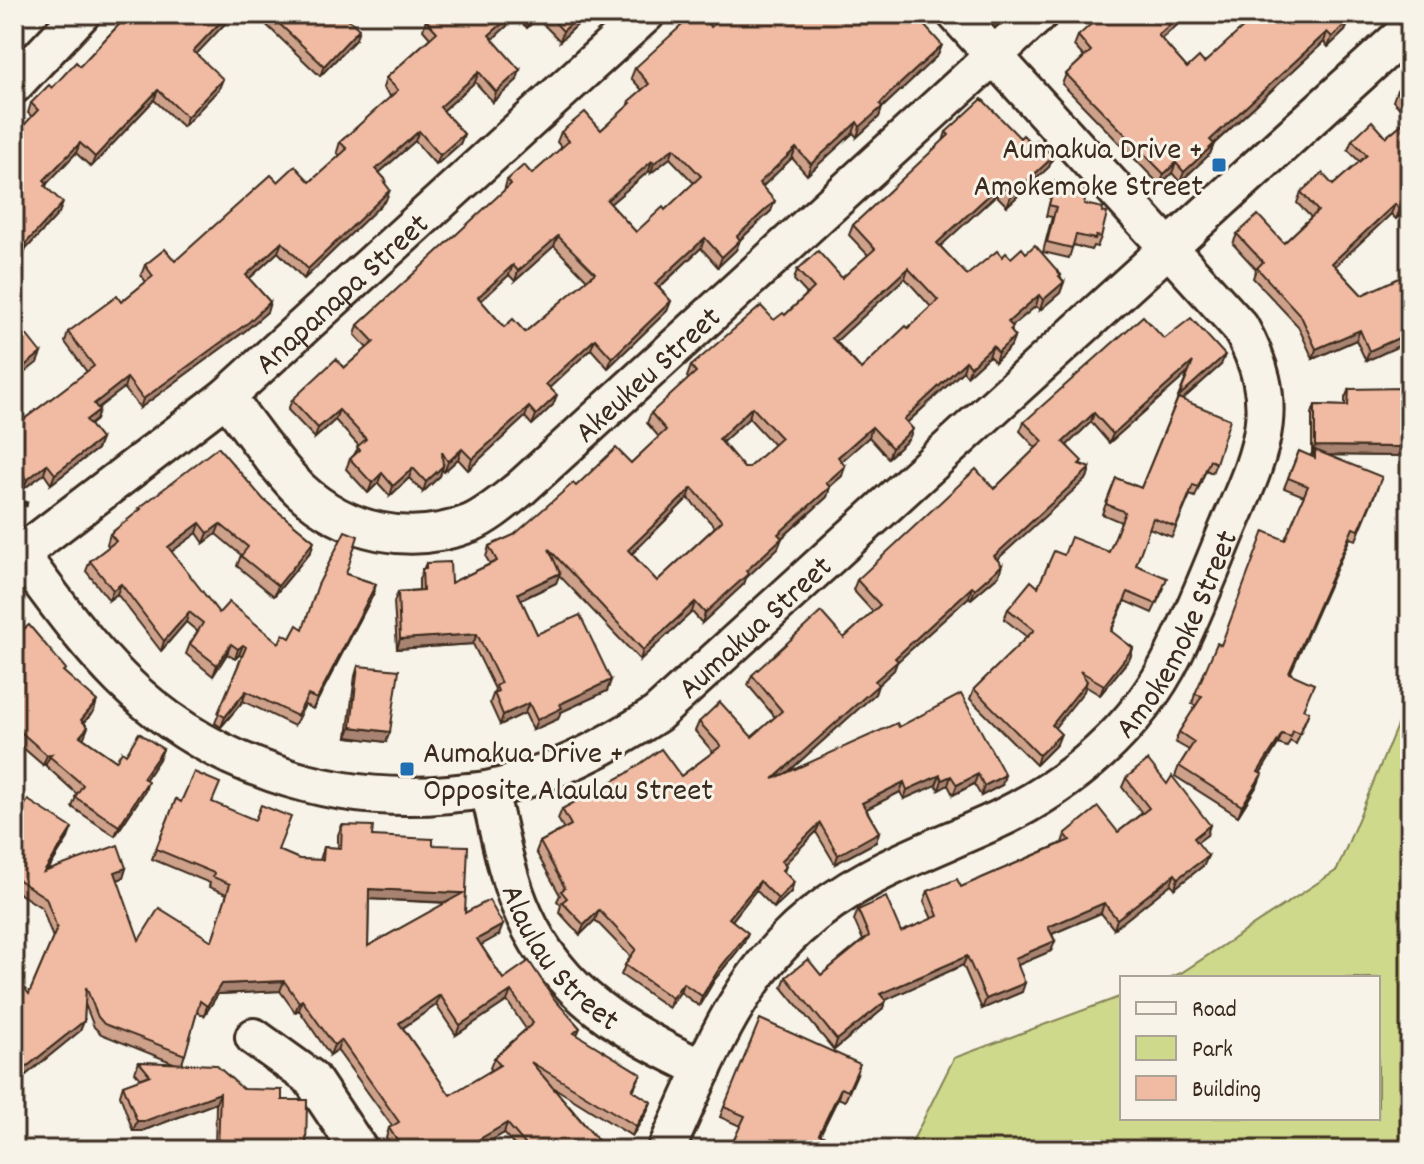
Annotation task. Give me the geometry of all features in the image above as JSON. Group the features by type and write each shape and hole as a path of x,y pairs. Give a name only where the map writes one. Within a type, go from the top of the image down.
{"street":[{"path":"14,85 81,14"},
{"name":"Anapanapa Street","path":"16,553 226,397 646,14"},
{"name":"Amokemoke Street","path":"666,1150 745,988 769,957 814,914 852,886 888,866 998,819 1062,782 1093,759 1124,728 1154,689 1174,655 1258,455 1265,417 1265,390 1251,346 1240,327 956,14"},
{"name":"Akeukeu Street","path":"226,397 298,487 346,522 395,535 446,530 473,522 521,488 1039,14"},
{"name":"Aumakua Street","path":"16,553 122,680 174,723 213,747 288,778 356,793 397,796 489,790 544,774 615,741 657,714 1410,28"},
{"name":"Alaulau Street","path":"489,790 507,866 524,916 558,969 587,1001 611,1020 643,1040 703,1069"},
{"path":"254,1037 311,1078 359,1150"}],"green space":[{"path":"1410,694 1410,1150 908,1150 954,1058 1120,997 1120,1120 1380,1120 1380,976 1174,976 1337,870"}],"building":[{"path":"129,14 228,14 193,51 223,79 187,117 158,90 95,157 80,143 44,180 45,186 63,203 25,244 24,254 14,264 14,136 38,110 31,103 49,85 52,88 76,62 80,66"},
{"path":"269,14 343,14 359,29 324,66"},
{"path":"433,14 513,14 489,35 520,70 496,92 479,72 440,107 464,134 440,155 419,131 376,169 390,190 308,269 282,242 246,275 270,302 249,322 143,399 127,378 94,404 99,410 86,420 101,439 55,474 47,464 27,480 14,463 14,416 19,423 94,366 68,332 117,296 121,302 153,276 145,265 165,249 175,261 271,175 278,182 295,166 310,182 347,149 340,142 398,90 386,78 437,32 426,20"},
{"path":"547,14 582,14 563,31"},
{"path":"694,14 698,14 711,27 725,14 914,14 942,45 888,95 880,104 882,107 860,127 857,122 811,164 796,148 759,183 775,201 737,236 740,240 722,257 705,238 655,284 671,301 612,358 595,339 546,384 557,395 536,415 529,407 472,459 462,449 448,462 442,452 443,466 426,482 413,468 393,486 382,473 372,483 350,459 366,439 339,410 318,428 292,400 336,359 344,368 374,342 358,325 511,184 507,180 524,165 532,174 569,141 561,132 585,112 601,130 631,103 629,101 649,84 635,68","holes":["674,148 701,176 636,232 607,200 652,161 654,163","558,236 595,273 525,332 513,319 504,327 478,297 513,265 518,271"]},
{"path":"1102,14 1182,14 1158,35 1187,68 1199,57 1204,63 1258,14 1352,14 1332,37 1327,32 1210,140 1214,144 1184,172 1176,163 1164,174 1066,74 1091,51 1078,36"},
{"path":"1410,78 1410,105 1397,90"},
{"path":"982,99 1020,138 1023,135 1032,144 1037,140 1053,157 1011,196 1000,185 937,243 967,275 997,251 1002,257 1006,253 1011,258 1022,248 1026,253 1035,245 1061,275 1064,282 1043,300 1039,295 1008,322 1015,336 998,352 993,346 971,366 966,361 904,419 913,429 892,448 872,427 838,457 845,466 826,483 830,487 778,534 782,538 746,571 748,574 705,613 695,602 643,650 549,549 560,573 518,593 537,634 580,615 611,680 560,704 562,708 537,720 529,703 503,715 494,693 501,683 477,634 400,639 398,592 423,590 422,569 426,569 426,563 450,562 451,583 497,561 489,546 514,535 573,483 576,486 616,448 631,463 666,430 651,413 696,372 691,366 761,306 774,320 783,313 785,315 814,288 797,270 818,251 842,278 875,249 853,225 949,135 946,132","holes":["908,268 938,300 861,369 832,338","752,407 781,438 748,468 744,468 719,439","692,488 722,521 657,581 628,550"]},
{"path":"1410,117 1410,200 1400,209 1395,204 1332,263 1362,295 1401,277 1410,297 1410,333 1369,351 1360,330 1316,349 1301,316 1257,268 1263,262 1237,234 1258,215 1284,243 1318,211 1301,192 1322,173 1333,185 1367,155 1352,140 1372,121 1386,137"},
{"path":"1055,182 1087,190 1084,204 1103,208 1102,212 1107,213 1101,237 1096,236 1095,239 1076,235 1072,248 1047,242 1056,207 1049,205"},
{"path":"1143,316 1164,339 1191,318 1225,355 1179,396 1193,362 1113,434 1094,413 1063,442 1082,461 1079,464 1090,468 994,556 1002,565 975,589 972,587 895,658 898,661 875,681 878,685 773,779 897,723 899,727 961,694 1005,775 984,786 978,774 957,785 951,776 942,780 940,775 907,790 904,782 862,803 879,832 838,855 820,823 781,861 786,866 782,870 794,882 778,899 760,881 729,918 748,933 702,996 683,983 672,998 625,965 636,949 599,910 584,925 562,902 567,898 561,891 565,888 540,842 571,825 562,809 626,774 661,749 681,776 721,746 699,722 720,702 752,737 782,711 752,675 821,612 844,638 880,605 857,580 976,469 994,489 1043,441 1024,422"},
{"path":"14,319 41,353 14,374"},
{"path":"1403,388 1401,447 1315,446 1315,405 1348,406 1349,389"},
{"path":"1178,398 1230,419 1216,463 1210,460 1198,487 1193,485 1176,527 1153,518 1136,565 1167,578 1156,604 1128,592 1111,631 1133,648 1104,685 1080,671 1087,681 1052,725 1061,734 1039,755 974,689 1034,630 1008,609 1031,581 1038,587 1054,551 1064,555 1071,537 1109,552 1125,512 1106,504 1116,478 1141,488"},
{"path":"218,447 264,500 314,541 278,586 241,556 248,547 220,524 208,533 200,523 168,547 219,613 229,602 279,643 283,634 290,638 297,625 303,629 318,585 345,531 358,536 346,574 376,584 317,699 308,695 297,716 246,691 225,717 218,713 246,647 243,645 238,649 231,644 217,665 190,644 203,623 189,612 164,641 121,584 113,590 90,561 116,541 110,534 139,508"},
{"path":"1315,450 1382,477 1359,530 1353,528 1289,673 1314,684 1303,709 1309,712 1299,734 1293,731 1291,737 1282,734 1258,772 1262,774 1242,806 1179,766 1194,742 1179,732 1202,696 1195,694 1217,643 1221,645 1264,531 1285,540 1308,486 1288,478 1299,451 1315,458"},
{"path":"29,625 66,669 63,671 97,701 81,720 88,727 80,736 116,761 122,751 126,754 139,733 163,749 143,778 148,781 119,826 75,797 83,785 49,756 51,754 47,755 14,726 14,630 18,634"},
{"path":"358,666 399,670 390,732 351,727"},
{"path":"1148,760 1167,784 1172,776 1210,825 1194,838 1208,856 1178,878 1175,874 1117,919 1104,903 1048,927 1055,941 1015,958 1025,983 986,999 967,956 880,994 886,1001 837,1040 786,977 808,959 821,975 869,936 858,910 886,897 901,932 938,916 928,891 957,879 961,887 1070,840 1065,834 1098,807 1118,832 1149,808 1126,778"},
{"path":"194,772 220,783 212,802 255,820 261,805 291,817 278,850 299,859 323,860 324,847 341,848 342,825 373,826 372,836 433,839 433,845 468,846 465,913 489,900 503,925 477,939 503,979 529,961 555,1000 580,1028 574,1033 641,1074 632,1090 651,1102 636,1126 531,1062 606,1150 530,1150 507,1123 461,1150 403,1150 389,1128 399,1122 341,1040 334,1045 302,1000 299,1002 284,981 221,984 207,1006 200,1001 185,1055 104,1024 86,987 84,1021 25,1068 14,1054 14,983 18,980 29,994 57,928 46,898 14,877 14,821 28,800 72,828 44,872 118,845 126,868 115,872 139,940 159,908 212,941 230,884 213,877 214,873 156,849 176,799 181,802","holes":["369,889 463,893 368,946","511,991 533,1023 494,1058 500,1065 450,1095 399,1023 440,995 460,1025"]},
{"path":"760,1019 860,1064 848,1091 841,1088 819,1134 831,1140 826,1150 729,1150 745,1116 724,1107"},
{"path":"139,1062 216,1065 243,1089 282,1090 282,1100 307,1100 306,1150 218,1150 220,1093 145,1121 137,1121 123,1085 150,1075"}],"place":[{"name":"Aumakua Drive + Amokemoke Street","path":"1219,165"},
{"name":"Aumakua Drive + Opposite Alaulau Street","path":"407,769"}]}
